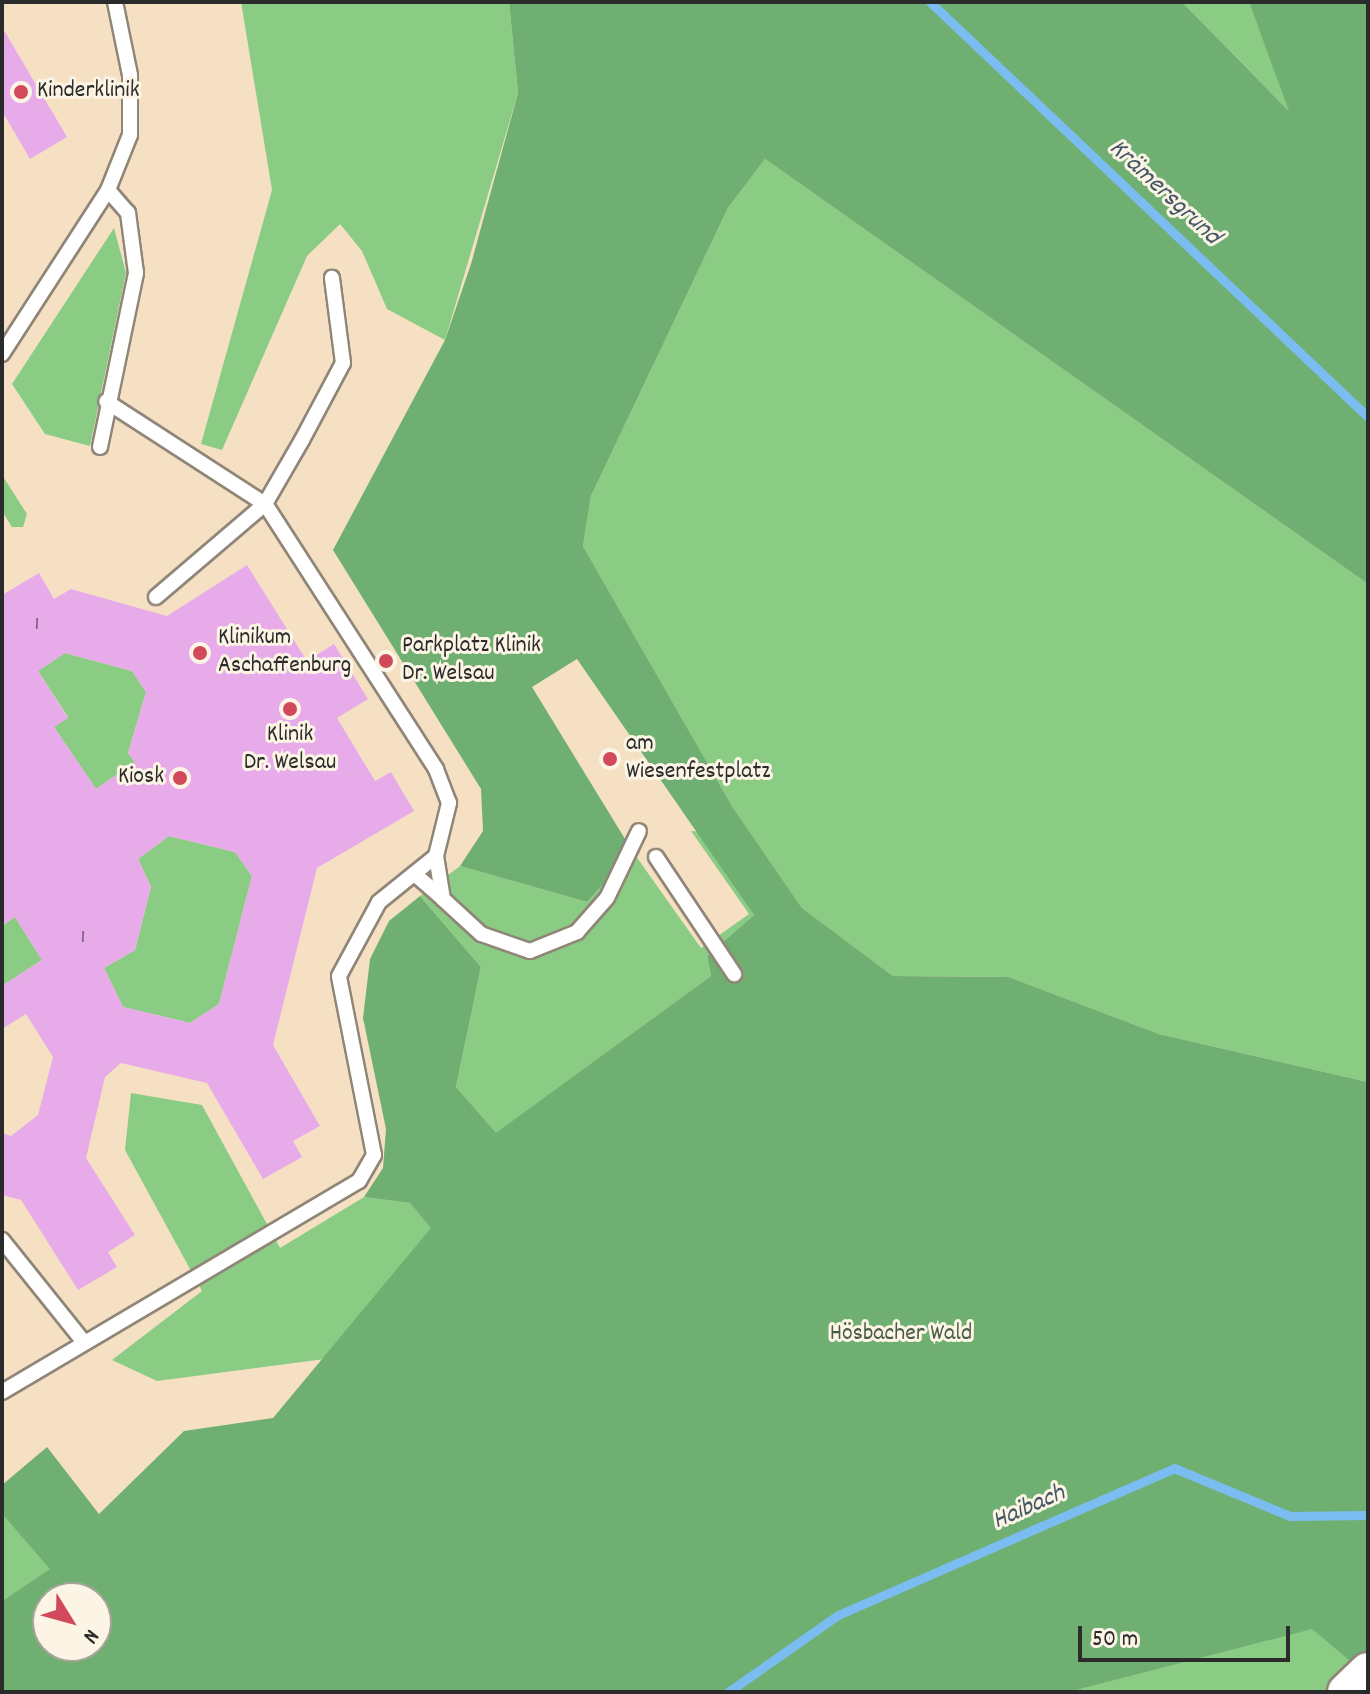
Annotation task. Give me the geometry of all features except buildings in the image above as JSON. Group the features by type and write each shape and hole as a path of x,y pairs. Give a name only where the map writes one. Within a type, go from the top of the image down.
{"street":[{"path":"1346,1692 1368,1671"}],"lane":[{"path":"2,354 108,190 130,135 130,75 115,2"},
{"path":"100,447 106,401 136,273 128,213 108,190"},
{"path":"156,597 265,504 343,363 332,278"},
{"path":"106,401 265,504 436,769 449,803 436,856 443,899"},
{"path":"418,877 481,934 530,951 577,932 607,898 639,831"},
{"path":"2,1392 83,1341 359,1181 374,1155 339,976 379,902 418,877 436,856"},
{"path":"656,857 734,974"},
{"path":"2,1240 83,1341"}],"green space":[{"path":"241,2 509,2 518,93 445,340 387,309 362,251 340,224 307,256 222,450 201,444 272,190"},
{"name":"Hösbacher Wald","path":"509,2 1182,2 1289,111 1249,2 1368,2 1368,584 765,159 728,208 591,496 583,546 732,806 802,908 893,976 1009,977 1159,1034 1368,1082 1368,1676 1312,1629 1069,1692 2,1692 2,1601 50,1569 2,1514 2,1485 47,1447 99,1514 184,1431 273,1418 431,1228 410,1203 364,1197 383,1168 386,1129 363,1018 370,959 389,921 420,896 481,967 456,1087 496,1133 711,976 707,956 754,915 577,659 532,687 633,852 587,902 460,866 483,831 481,789 333,550 445,340 471,264 518,93"},
{"path":"1182,2 1249,2 1291,113"},
{"path":"765,159 1368,584 1368,1082 1159,1034 1009,977 893,976 802,908 732,806 583,546 591,496 728,208"},
{"path":"114,228 126,273 90,446 45,434 12,384"},
{"path":"2,475 27,514 23,527 12,527 2,511"},
{"path":"65,653 132,671 146,692 128,753 135,762 96,789 54,727 68,717 38,671"},
{"path":"691,831 703,832 754,915 707,956 711,976 496,1134 456,1087 481,967 420,896 460,866 587,902 633,852 701,948 749,914"},
{"path":"169,836 235,852 252,876 219,1004 190,1023 123,1007 104,968 135,950 151,887 138,859"},
{"path":"15,917 42,960 2,986 2,926"},
{"path":"131,1093 202,1105 280,1248 364,1197 410,1203 432,1228 325,1359 157,1381 112,1360 202,1291 125,1150"},
{"path":"2,1514 51,1569 2,1601"},
{"path":"1312,1628 1368,1676 1368,1692 1069,1692"}],"waterway":[{"name":"Krämersgrund","path":"930,2 1368,417"},
{"name":"Haibach","path":"728,1692 838,1615 1174,1468 1290,1516 1368,1515"}],"place":[{"name":"Kinderklinik","path":"21,92"},
{"name":"Klinikum Aschaffenburg","path":"200,653"},
{"name":"Parkplatz Klinik Dr. Welsau","path":"386,661"},
{"name":"Klinik Dr. Welsau","path":"290,709"},
{"name":"am Wiesenfestplatz","path":"610,759"},
{"name":"Kiosk","path":"180,778"}]}
